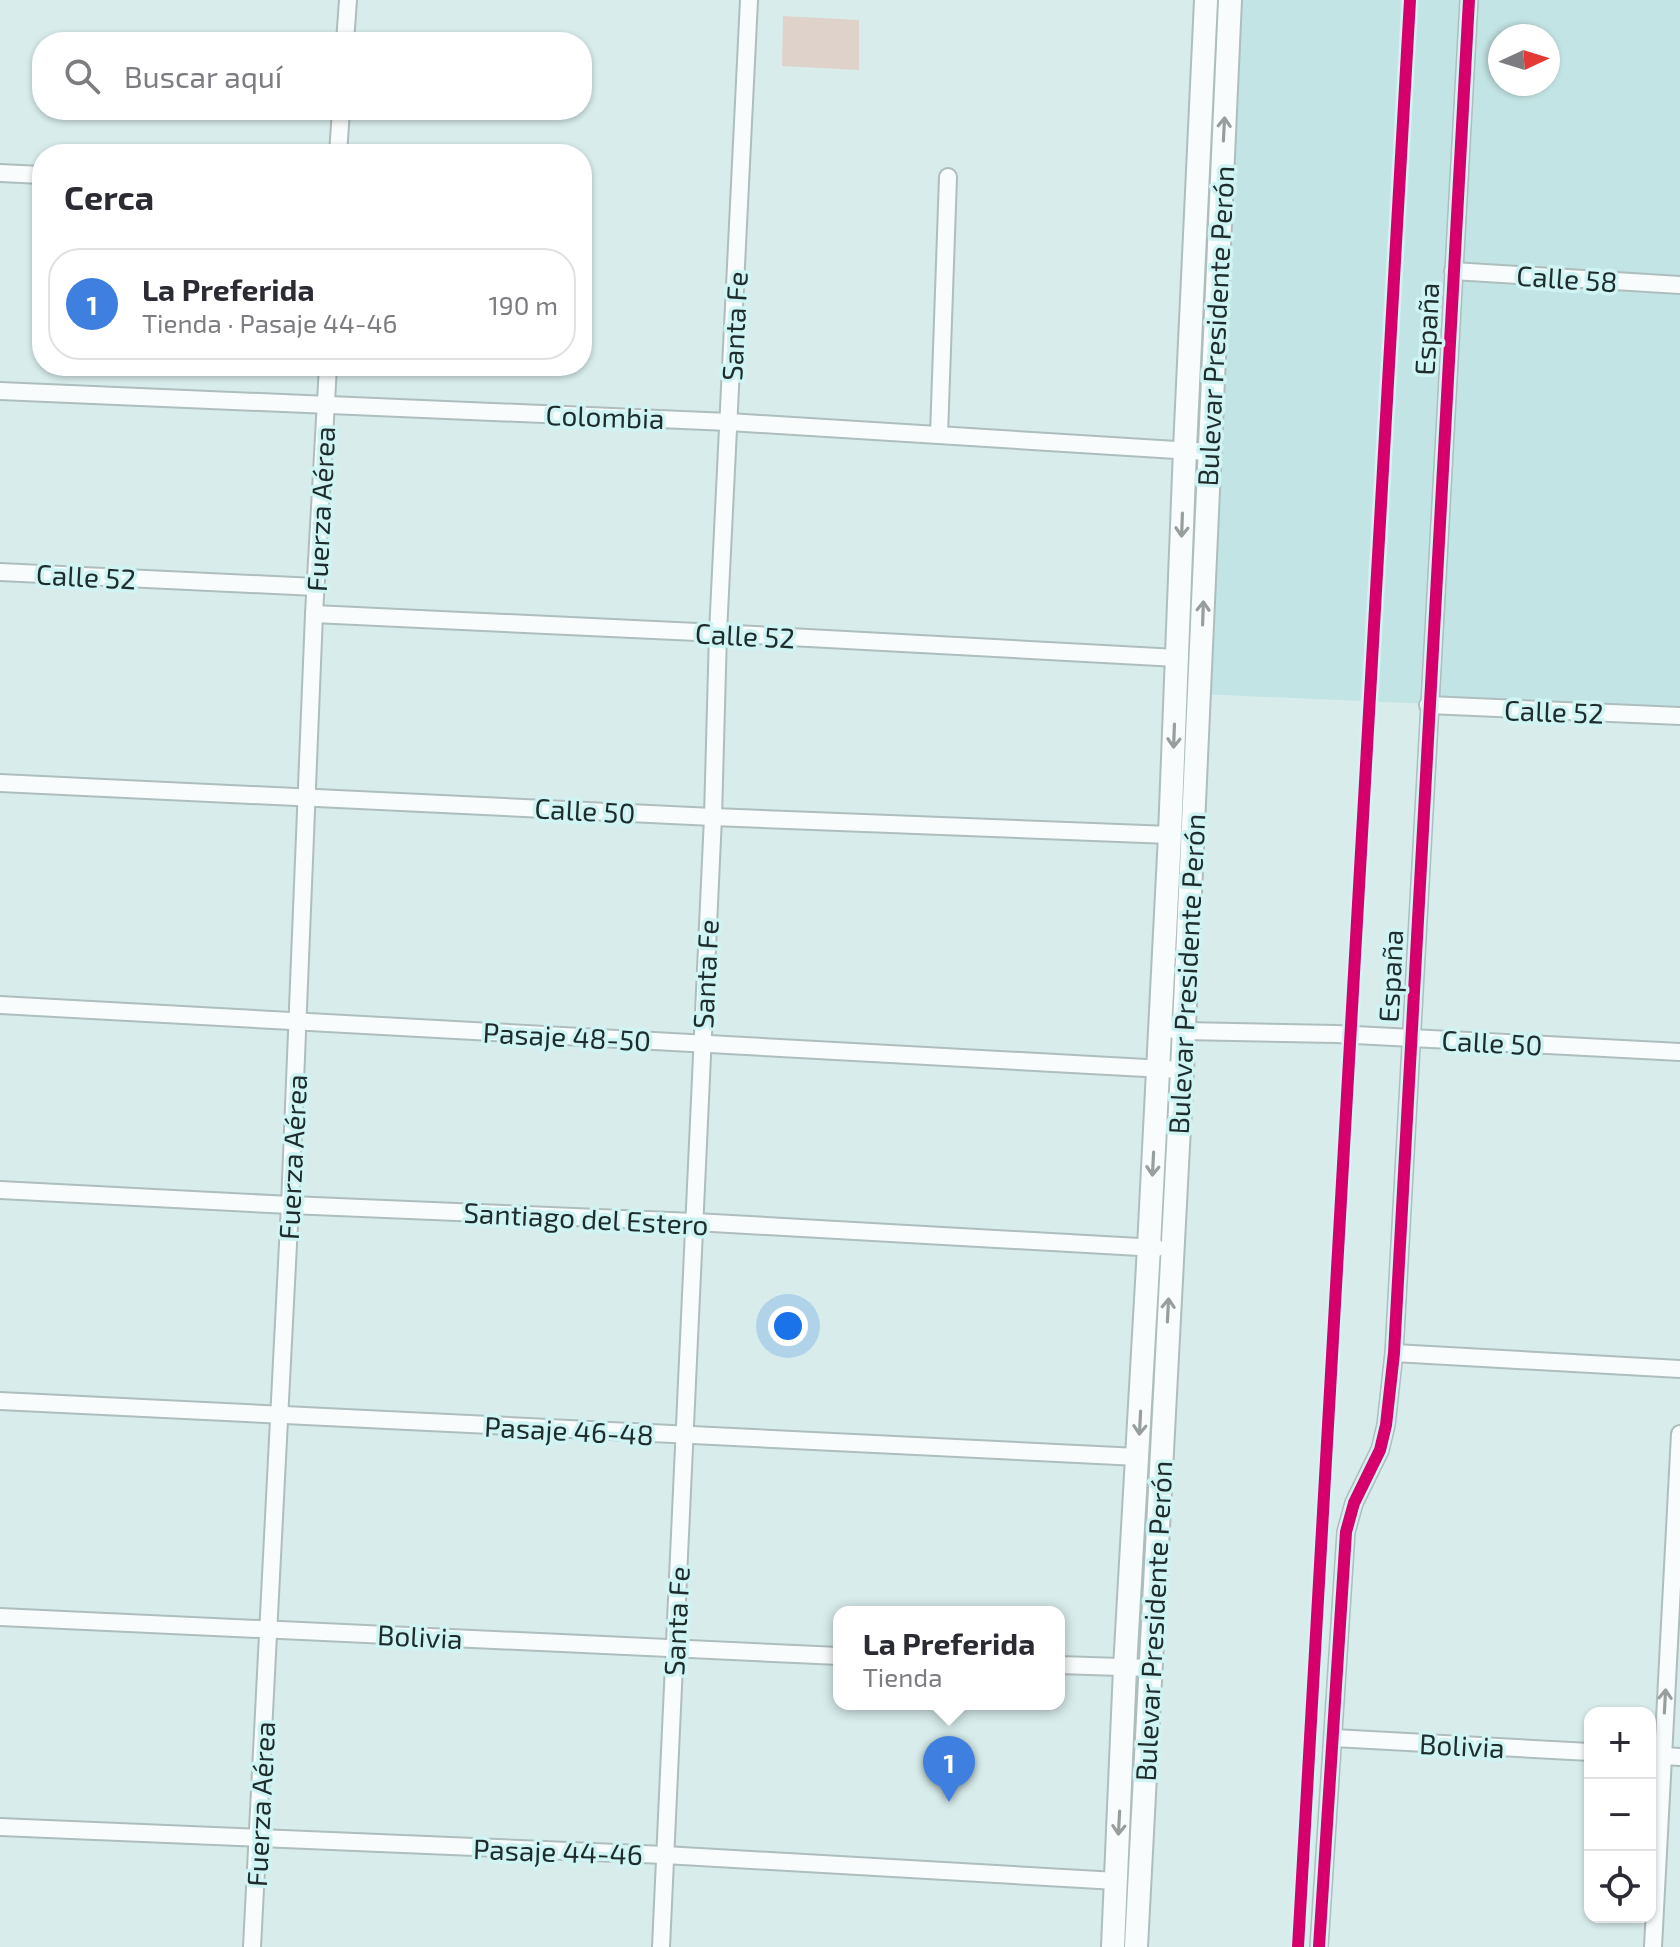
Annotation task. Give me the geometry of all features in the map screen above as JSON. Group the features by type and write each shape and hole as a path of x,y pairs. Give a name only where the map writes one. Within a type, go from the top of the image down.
{"main road":[{"name":"Bulevar Presidente Perón","path":"1136,1947 1151,1668 1160,1248 1159,1028 1206,0"},
{"name":"Bulevar Presidente Perón","path":"1113,1947 1138,1457 1182,1070 1230,1"}],"street":[{"path":"346,32 348,0"},
{"name":"Santa Fe","path":"661,1947 749,0"},
{"path":"1197,0 1230,1"},
{"name":"España","path":"1319,1947 1346,1532 1354,1503 1380,1450 1394,1353 1469,0"},
{"path":"339,144 340,120"},
{"path":"0,173 32,175"},
{"path":"939,435 948,177"},
{"name":"Calle 58","path":"1453,271 1680,285"},
{"name":"Fuerza Aérea","path":"252,1947 299,1022 315,587 327,376"},
{"name":"Colombia","path":"0,391 729,422 1208,452"},
{"name":"Calle 52","path":"0,572 315,587"},
{"name":"Calle 52","path":"314,614 1177,658"},
{"name":"Calle 52","path":"1428,705 1680,715"},
{"name":"Calle 50","path":"0,783 1170,835"},
{"name":"Pasaje 48-50","path":"0,1005 1182,1070"},
{"name":"Calle 50","path":"1159,1028 1411,1037 1680,1052"},
{"name":"Santiago del Estero","path":"0,1190 695,1222 1160,1248"},
{"path":"1394,1353 1680,1369"},
{"name":"Pasaje 46-48","path":"0,1401 1138,1457"},
{"path":"1680,1434 1656,1755 1680,1757"},
{"name":"Bolivia","path":"0,1617 833,1656"},
{"path":"1065,1665 1151,1668"},
{"name":"Bolivia","path":"1334,1738 1584,1752"},
{"path":"1653,1947 1656,1779"},
{"name":"Pasaje 44-46","path":"0,1827 665,1855 1116,1881"}],"shaded area":[{"path":"1233,0 1680,0 1680,715 1200,694"},
{"path":"783,16 859,20 859,70 782,66"}],"cycle path":[{"path":"1298,1947 1410,0"},
{"path":"1319,1947 1346,1532 1354,1503 1380,1450 1394,1353 1469,0"}],"place":[{"name":"La Preferida","path":"949,1802"}]}
